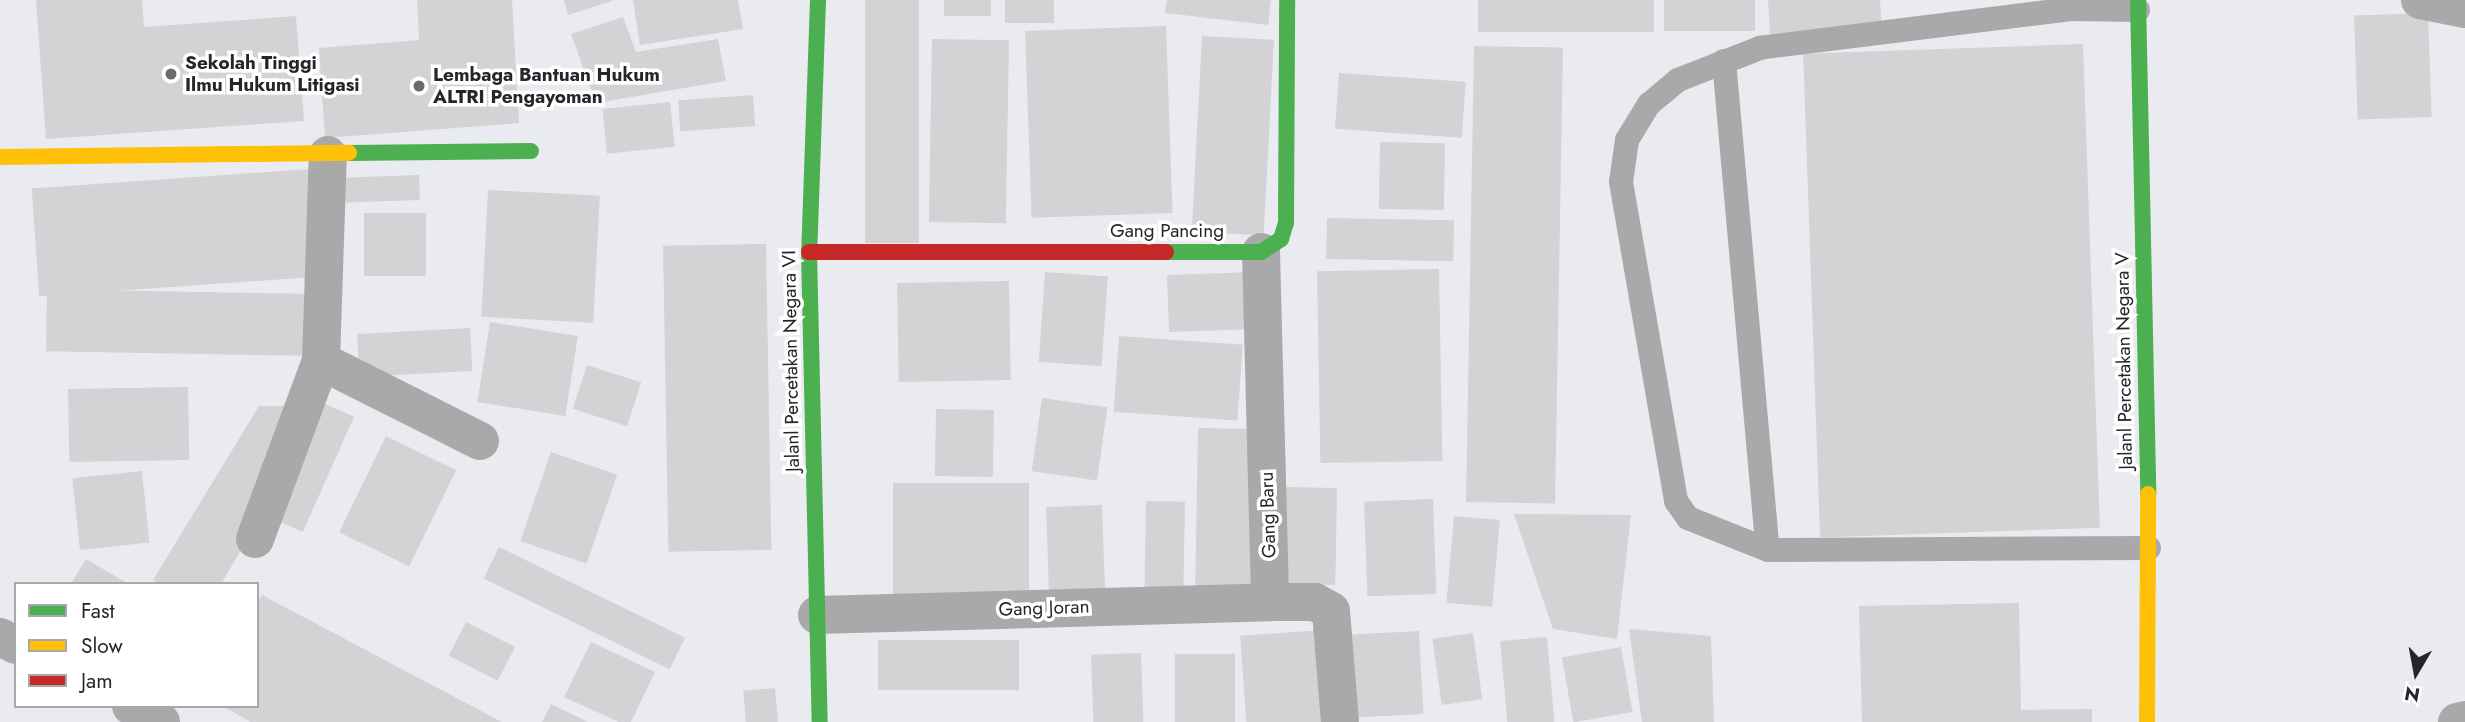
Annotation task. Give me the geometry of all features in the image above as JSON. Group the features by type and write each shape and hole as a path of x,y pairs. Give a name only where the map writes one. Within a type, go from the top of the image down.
{"street":[{"name":"Jalanl Percetakan Negara VI","path":"818,0 809,252 820,722"},
{"path":"1261,253 1281,239 1286,223 1287,0"},
{"path":"2420,0 2465,9"},
{"name":"Jalanl Percetakan Negara V","path":"2138,5 2149,548 2147,722"},
{"path":"0,158 530,151"},
{"path":"255,539 321,361 327,155"},
{"name":"Gang Pancing","path":"809,252 1261,253"},
{"name":"Gang Baru","path":"1261,253 1270,602"},
{"path":"321,361 480,441"},
{"path":"1270,602 1315,602 1331,611 1340,722"},
{"name":"Gang Joran","path":"817,615 1270,602"},
{"path":"135,708 161,722"},
{"path":"2457,722 2465,720"}],"lane":[{"path":"2138,5 2071,9 1760,48 1678,80 1649,104 1627,140 1621,182 1676,501 1688,518 1768,550 2149,548"},
{"path":"1724,61 1768,550"}],"building":[{"name":"Sekolah Tinggi Ilmu Hukum Litigasi","path":"36,0 142,0 144,27 296,16 304,121 46,139"},
{"name":"Lembaga Bantuan Hukum ALTRI Pengayoman","path":"417,0 512,0 519,123 325,138 319,48 419,40"},
{"path":"564,0 611,0 612,1 568,15"},
{"path":"633,0 738,0 743,29 640,45"},
{"path":"865,0 919,0 919,243 865,243"},
{"path":"944,0 991,0 991,16 944,16"},
{"path":"1005,0 1054,0 1054,23 1005,23"},
{"path":"1167,0 1271,0 1268,25 1165,13"},
{"path":"1478,0 1654,0 1654,32 1478,32"},
{"path":"1664,0 1755,0 1755,31 1664,31"},
{"path":"1768,0 1880,0 1882,29 1770,34"},
{"path":"2428,13 2432,117 2358,120 2354,16"},
{"path":"623,17 636,52 718,39 726,81 596,103 571,34"},
{"path":"1166,26 1173,213 1032,218 1025,31"},
{"path":"1202,36 1274,40 1264,235 1192,232"},
{"path":"932,39 1009,40 1006,223 929,222"},
{"path":"2083,44 2100,528 1820,537 1803,54"},
{"path":"1474,46 1563,48 1555,503 1466,502"},
{"path":"1339,73 1466,82 1462,138 1335,129"},
{"path":"753,95 755,126 680,131 678,100"},
{"path":"670,102 675,147 607,154 602,109"},
{"path":"1380,142 1445,143 1444,210 1379,209"},
{"path":"310,169 318,277 39,296 32,188"},
{"path":"419,175 420,200 333,203 332,178"},
{"path":"488,190 600,196 593,323 481,317"},
{"path":"364,213 426,213 426,276 364,276"},
{"path":"1327,218 1454,220 1453,261 1326,259"},
{"path":"766,244 771,550 668,552 663,246"},
{"path":"1439,269 1442,461 1320,463 1317,271"},
{"path":"1045,272 1108,276 1102,366 1039,362"},
{"path":"1255,272 1257,329 1169,332 1167,275"},
{"path":"1009,281 1011,380 899,382 897,283"},
{"path":"47,289 318,294 317,356 46,351"},
{"path":"490,322 578,336 565,416 477,402"},
{"path":"470,328 472,371 359,377 357,334"},
{"path":"1119,336 1243,345 1237,420 1114,412"},
{"path":"587,365 641,383 627,426 573,409"},
{"path":"188,387 189,460 69,462 68,389"},
{"path":"1042,398 1107,407 1097,480 1032,471"},
{"path":"323,403 354,417 303,532 272,518"},
{"path":"259,406 298,406 263,513 222,582 153,580"},
{"path":"936,409 994,410 993,477 935,476"},
{"path":"1198,428 1256,429 1253,588 1195,587"},
{"path":"386,436 456,470 409,566 339,532"},
{"path":"551,452 617,475 587,564 520,541"},
{"path":"142,471 150,543 80,550 72,478"},
{"path":"893,483 1029,483 1029,600 893,600"},
{"path":"1282,487 1337,488 1335,585 1280,584"},
{"path":"1433,499 1436,594 1367,596 1364,501"},
{"path":"1146,501 1185,502 1183,595 1144,594"},
{"path":"1102,505 1105,598 1049,600 1046,507"},
{"path":"1514,514 1631,515 1617,639 1553,629"},
{"path":"1454,516 1500,520 1492,607 1446,603"},
{"path":"499,547 685,638 670,669 484,578"},
{"path":"86,559 126,582 72,582"},
{"path":"262,595 502,722 251,722 226,708 259,708 259,600"},
{"path":"2019,603 2021,710 2092,709 2092,722 1862,722 1859,606"},
{"path":"466,622 515,647 498,681 449,656"},
{"path":"1629,629 1711,636 1714,722 1642,722"},
{"path":"1323,630 1329,722 1246,722 1240,636"},
{"path":"1419,631 1423,714 1344,718 1340,635"},
{"path":"1473,633 1482,699 1442,705 1432,639"},
{"path":"1547,637 1554,722 1507,722 1500,641"},
{"path":"878,640 1019,640 1019,690 878,690"},
{"path":"591,642 655,672 631,722 619,722 564,697"},
{"path":"1621,647 1632,712 1573,722 1562,657"},
{"path":"1141,653 1143,722 1093,722 1091,655"},
{"path":"1175,654 1235,654 1235,722 1175,722"},
{"path":"775,688 778,722 746,722 743,691"},
{"path":"551,704 588,722 542,722"}],"traffic: fast":[{"path":"818,0 809,252 820,722"},
{"path":"1166,252 1261,252 1281,239 1286,223 1287,0"},
{"path":"2138,0 2148,494"},
{"path":"349,153 531,151"}],"traffic: slow":[{"path":"0,157 349,153"},
{"path":"2147,722 2148,494"}],"traffic: jam":[{"path":"809,252 1166,252"}],"place":[{"name":"Sekolah Tinggi Ilmu Hukum Litigasi","path":"171,74"},
{"name":"Lembaga Bantuan Hukum ALTRI Pengayoman","path":"419,86"}]}
